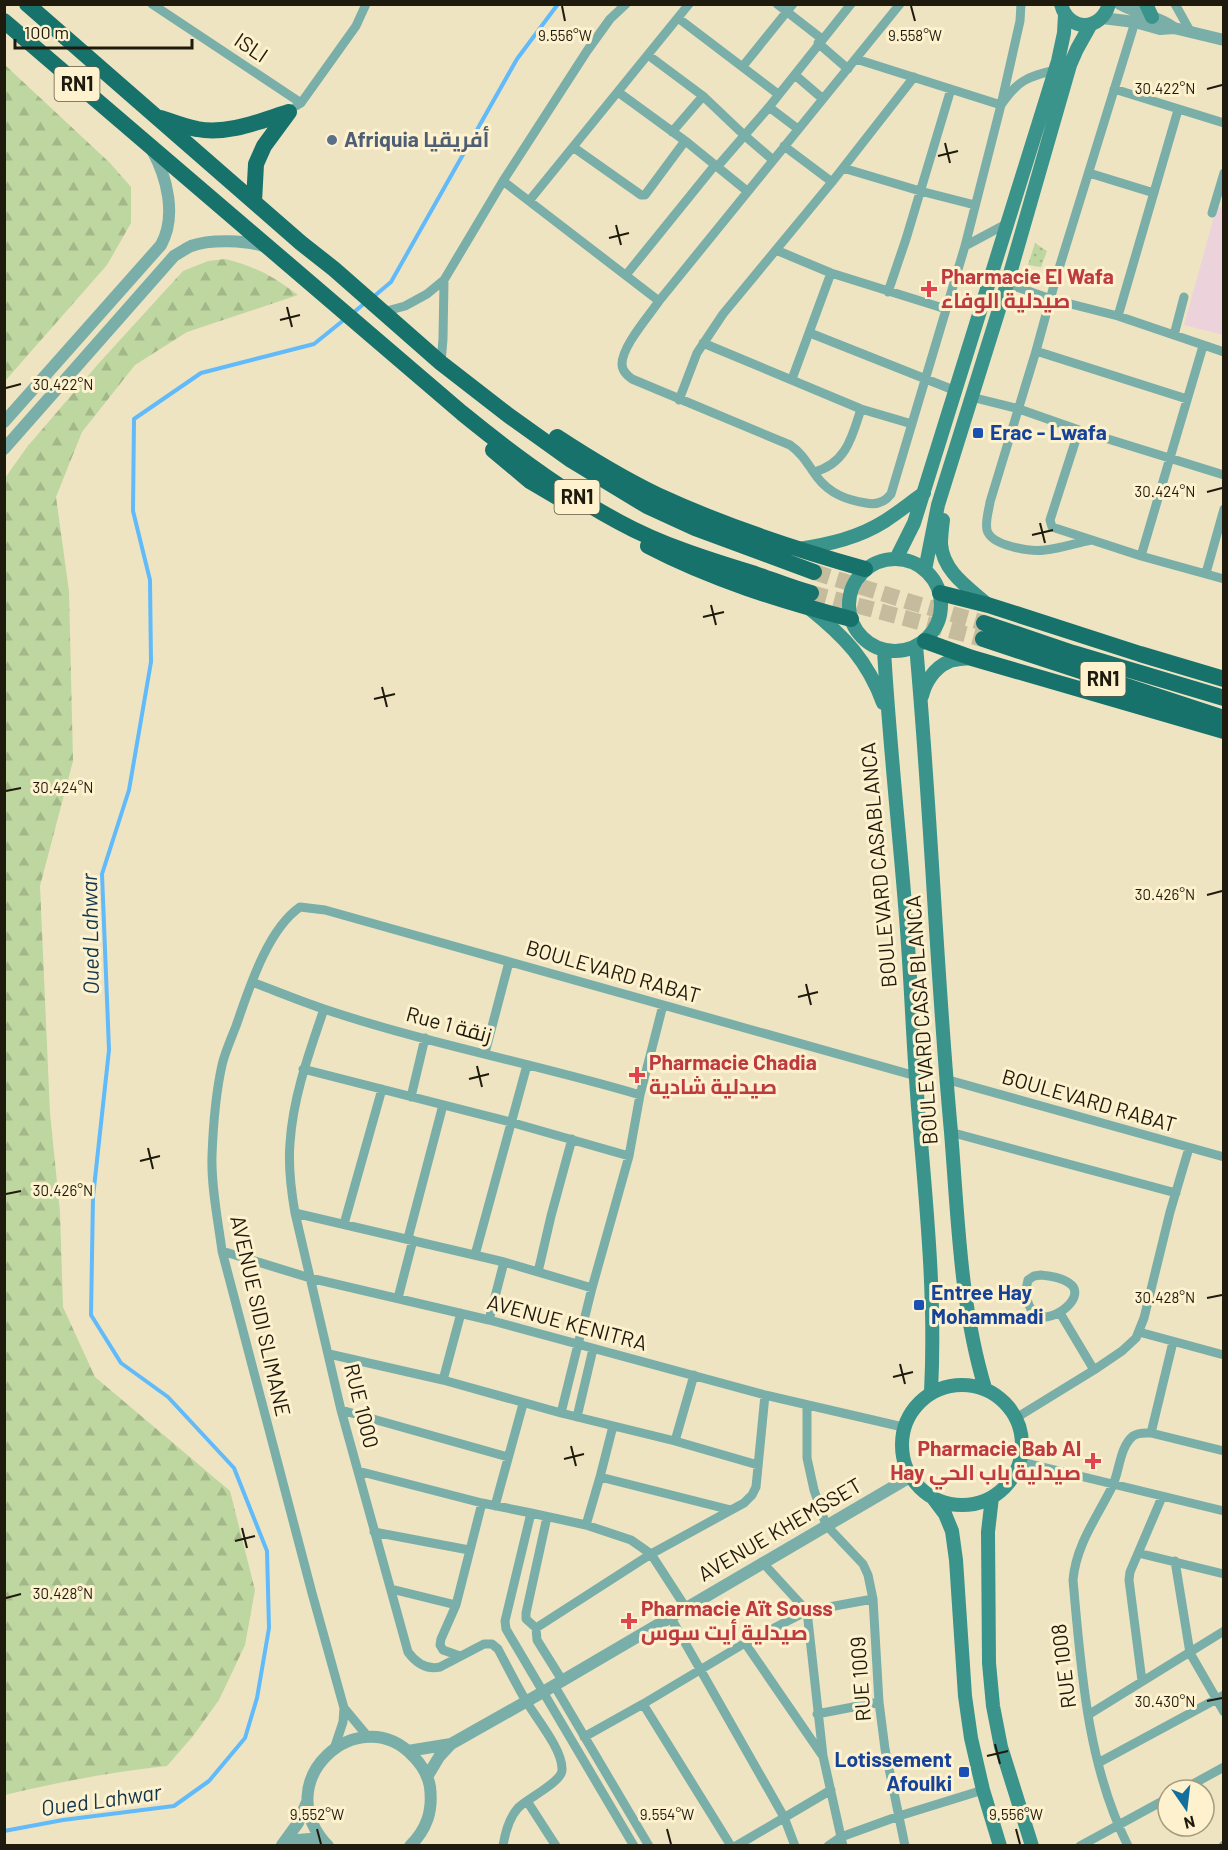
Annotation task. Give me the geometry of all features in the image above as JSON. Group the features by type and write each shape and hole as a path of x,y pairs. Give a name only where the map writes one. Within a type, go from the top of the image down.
{"highway":[{"name":"RN1","path":"27,4 441,363 508,415 571,460 640,502 695,528 814,572"},
{"name":"RN1","path":"4,21 421,378 432,396 530,481 592,518 672,559 810,601"},
{"path":"155,117 198,129 218,130 238,128 295,107"},
{"path":"254,202 256,164 264,146 295,107"},
{"path":"441,363 464,371 565,442 655,494 746,532 865,569"},
{"path":"940,593 988,604 1224,679"},
{"path":"810,601 851,619"},
{"name":"RN1","path":"1224,698 1073,653 983,631 1224,718"},
{"path":"920,643 1224,731"}],"main road":[{"path":"925,570 938,505 1007,284 1070,64 1077,49 1109,4"},
{"path":"1061,8 1079,24 1097,21"},
{"path":"896,559 909,536 924,493 1056,70 1063,43 1061,8"},
{"path":"797,549 826,544 862,533 887,520 924,493"},
{"path":"938,505 943,518 942,552 947,564 960,581 988,604"},
{"path":"896,559 912,562 925,570 934,580 940,593 942,606 934,631 920,643 895,651 884,650 870,644 858,633 851,619 849,601 854,584 865,569 880,561 896,559"},
{"path":"810,601 858,654 879,691 888,715"},
{"name":"BOULEVARD CASA BLANCA","path":"920,643 921,701 945,1079 962,1278 975,1354 985,1388"},
{"name":"BOULEVARD CASABLANCA","path":"884,650 906,917 916,1076"},
{"path":"921,701 925,685 933,674 947,662 972,658"},
{"name":"BOULEVARD CASA BLANCA","path":"916,1076 932,1283 931,1392"},
{"path":"958,1384 985,1388 1008,1404 1017,1418 1023,1441 1022,1462 1004,1489 992,1497 973,1504 952,1504 933,1498 920,1489 910,1477 903,1461 901,1444 903,1427 914,1407 931,1392 958,1384"},
{"path":"992,1497 988,1532 988,1663 1001,1747 1032,1845"},
{"path":"933,1498 945,1514 952,1531 965,1696 971,1738 983,1790 1000,1845"}],"street":[{"name":"ISLI","path":"152,4 295,107"},
{"path":"295,107 356,26 366,4"},
{"path":"379,308 405,306 428,294 444,280 503,181 587,51 610,20 626,4"},
{"path":"529,201 689,4"},
{"path":"777,4 790,8 848,69"},
{"path":"626,275 795,75 851,4"},
{"path":"900,4 659,301 627,347 622,365 632,379 790,446 804,457 828,488 850,501 871,504 885,500 891,494 975,205 1020,21 1021,4"},
{"path":"1120,4 1149,11 1174,28"},
{"path":"1175,4 1190,31"},
{"path":"743,66 790,8"},
{"path":"678,18 778,94"},
{"path":"1097,21 1135,22 1160,29 1174,28 1190,31 1224,40"},
{"path":"1091,540 1034,550 999,543 988,533 987,527 990,502 1135,22"},
{"path":"648,55 703,96 773,160"},
{"path":"856,58 1000,105"},
{"path":"1000,105 1023,80 1056,70"},
{"path":"795,75 823,99"},
{"path":"679,400 697,353 723,314 832,182 914,77"},
{"path":"888,292 951,89"},
{"path":"1114,89 1224,123"},
{"path":"618,92 685,141 747,191"},
{"path":"672,132 703,96"},
{"path":"769,106 798,129"},
{"path":"1118,316 1179,110"},
{"path":"573,147 641,195 645,195 685,141"},
{"path":"784,146 832,182"},
{"path":"4,422 161,245 167,229 169,206 158,160 149,147"},
{"path":"843,168 975,205"},
{"path":"1089,173 1154,193"},
{"path":"1212,213 1224,173"},
{"path":"503,181 659,301"},
{"path":"964,246 1008,223"},
{"path":"4,449 174,256 189,247 215,242 249,244 272,249"},
{"path":"776,250 831,273 946,309"},
{"path":"792,379 831,273"},
{"path":"991,278 1051,299 1118,316 1224,352"},
{"path":"441,363 444,280"},
{"path":"1174,335 1184,297"},
{"path":"810,333 956,391"},
{"path":"703,343 861,409 912,424"},
{"path":"1141,556 1203,346"},
{"path":"1036,351 1187,399"},
{"path":"971,397 1019,409 1224,475"},
{"path":"814,472 829,467 838,460 851,438 861,409"},
{"path":"1079,430 1050,523 1055,529 1224,579"},
{"path":"1206,573 1224,509"},
{"name":"BOULEVARD RABAT","path":"300,908 325,910 916,1076"},
{"name":"AVENUE SIDI SLIMANE","path":"300,908 285,921 276,933 252,982 222,1064 212,1156 214,1194 222,1251 344,1708 343,1722 334,1749"},
{"path":"485,1053 509,962"},
{"name":"Rue 1 زنقة","path":"252,982 324,1009 640,1095"},
{"path":"561,1413 592,1288 629,1156 640,1095 663,1005"},
{"name":"RUE 1000","path":"324,1009 303,1069 294,1114 290,1145 291,1186 295,1213 341,1410 408,1652 414,1660 432,1668 484,1644 492,1644 498,1649 526,1701"},
{"path":"411,1097 425,1038"},
{"path":"476,1255 527,1065"},
{"path":"303,1069 510,1122 629,1156"},
{"name":"BOULEVARD RABAT","path":"945,1079 1224,1157"},
{"path":"344,1224 382,1089"},
{"path":"398,1298 443,1105"},
{"path":"951,1132 1176,1193"},
{"path":"538,1272 572,1139"},
{"path":"1017,1418 1122,1351 1131,1344 1139,1332 1189,1148"},
{"path":"295,1213 504,1262 592,1288"},
{"name":"AVENUE KENITRA","path":"222,1251 310,1278 489,1320 765,1395 903,1427"},
{"path":"489,1320 504,1262"},
{"path":"1041,1275 1071,1283 1075,1291 1074,1295 1060,1313 1047,1319 1036,1317 1030,1309 1026,1296 1028,1280 1041,1275"},
{"path":"443,1380 461,1313"},
{"path":"1060,1313 1094,1370"},
{"path":"1139,1332 1224,1355"},
{"path":"1173,1342 1154,1434 1224,1451"},
{"path":"577,1417 593,1349"},
{"path":"329,1354 443,1380 523,1404 675,1441 758,1465"},
{"path":"675,1441 694,1375"},
{"path":"536,1628 651,1554 744,1503 752,1495 756,1486 765,1395"},
{"path":"495,1506 523,1404"},
{"path":"807,1405 807,1458 814,1490 826,1525"},
{"path":"341,1410 508,1457"},
{"path":"586,1525 613,1426"},
{"name":"RUE 1008","path":"1128,1845 1118,1825 1098,1763 1088,1715 1072,1580 1079,1552 1113,1485 1124,1449 1137,1434 1154,1434"},
{"path":"1022,1462 1224,1511"},
{"path":"358,1471 482,1503 586,1525 631,1540 651,1554 686,1608"},
{"path":"600,1476 731,1510"},
{"name":"AVENUE KHEMSSET","path":"427,1777 439,1757 451,1744 910,1477"},
{"path":"1142,1681 1129,1580 1130,1572 1162,1497"},
{"path":"460,1656 443,1650 440,1645 456,1605 482,1503"},
{"path":"531,1513 505,1621 506,1629 553,1686 650,1845"},
{"path":"547,1517 526,1619 536,1628 537,1640 553,1686 634,1845"},
{"name":"RUE 1009","path":"826,1525 863,1564 868,1575 873,1599 879,1702 885,1749 905,1845"},
{"path":"374,1532 469,1550"},
{"path":"1138,1553 1224,1574"},
{"path":"1176,1561 1190,1653 1220,1697 1224,1712"},
{"path":"763,1563 807,1611 823,1756 842,1841"},
{"path":"391,1589 456,1605"},
{"path":"584,1737 745,1643 807,1611 873,1599"},
{"path":"670,1618 784,1817 795,1845"},
{"path":"1088,1715 1224,1631"},
{"path":"745,1643 823,1756"},
{"path":"1098,1763 1220,1697"},
{"path":"503,1845 509,1822 518,1809 558,1779 562,1771 562,1763 556,1749 526,1701"},
{"path":"817,1714 879,1702"},
{"path":"643,1704 731,1845"},
{"name":"AVENUE SIDI SLIMANE","path":"344,1708 369,1738"},
{"path":"325,1842 310,1818 308,1801 311,1778 321,1760 334,1749 356,1739 374,1737 408,1750 420,1764 430,1784 431,1806 425,1827 410,1845"},
{"name":"AVENUE KHEMSSET","path":"408,1750 451,1744"},
{"path":"1204,1778 1224,1767"},
{"path":"736,1845 831,1790"},
{"path":"828,1845 899,1816 983,1790"},
{"path":"282,1845 298,1823 308,1801"},
{"path":"527,1801 556,1845"},
{"path":"1080,1845 1156,1804"},
{"path":"282,1845 298,1840 325,1842"}],"shaded area":[{"path":"1217,206 1223,208 1223,335 1184,325"}],"green space":[{"path":"5,65 110,163 131,187 131,223 107,265 5,381"},
{"path":"1035,243 1047,251 1041,267 1028,265"},
{"path":"225,259 264,273 298,295 187,332 135,365 82,432 56,497 69,591 73,761 40,886 50,1113 60,1212 63,1307 95,1377 230,1491 255,1590 245,1645 219,1700 193,1736 167,1766 85,1778 5,1795 5,478 27,447 99,363 183,271 208,261"}],"waterway":[{"name":"Oued Lahwar","path":"372,298 391,282 517,59 558,4"},
{"name":"Oued Lahwar","path":"353,313 366,302"},
{"name":"Oued Lahwar","path":"4,1831 63,1820 174,1806 209,1781 245,1738 257,1698 269,1628 267,1551 234,1468 168,1397 121,1363 91,1315 93,1197 109,1050 102,874 129,790 151,662 150,580 133,511 134,419 201,373 314,344 345,319"}],"tunnel":[{"path":"814,572 984,623"},
{"path":"811,593 983,639"}],"place":[{"name":"Afriquia أفريقيا","path":"332,140"},
{"name":"Pharmacie El Wafa صيدلية الوفاء","path":"929,289"},
{"name":"Erac - Lwafa","path":"978,433"},
{"name":"Pharmacie Chadia صيدلية شادية","path":"637,1075"},
{"name":"Entree Hay Mohammadi","path":"919,1305"},
{"name":"Pharmacie Bab Al Hay صيدلية باب الحي","path":"1093,1461"},
{"name":"Pharmacie Aït Souss صيدلية أيت سوس","path":"629,1621"},
{"name":"Lotissement Afoulki","path":"964,1772"}]}
